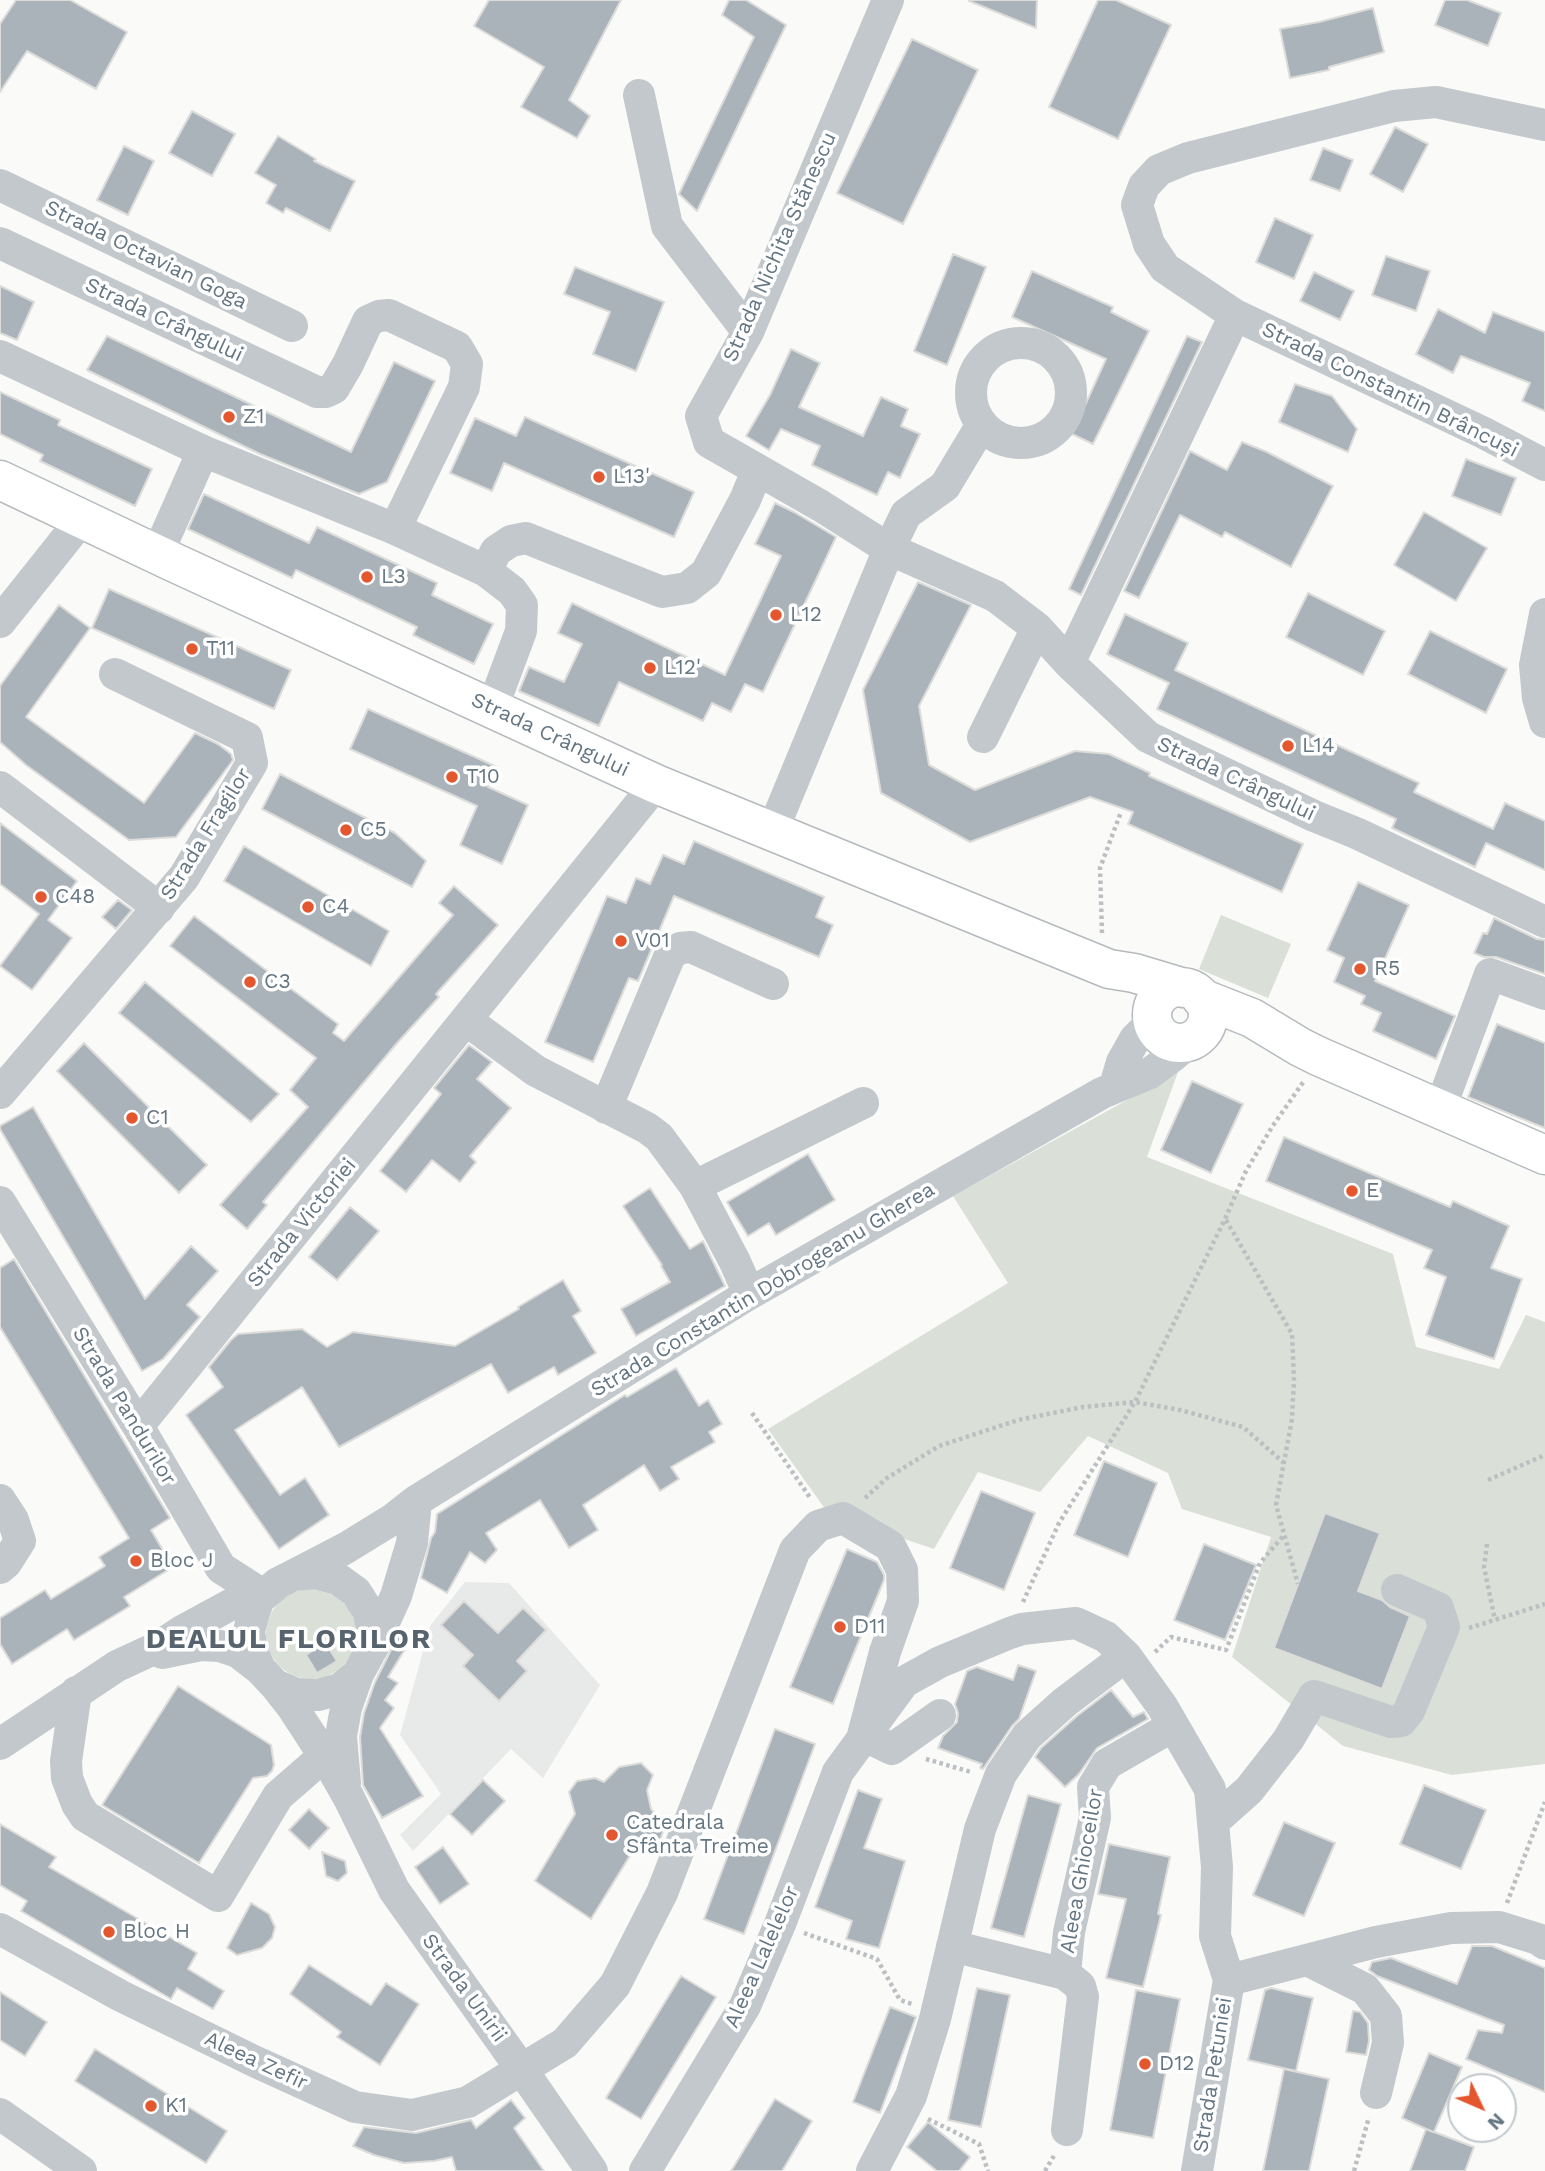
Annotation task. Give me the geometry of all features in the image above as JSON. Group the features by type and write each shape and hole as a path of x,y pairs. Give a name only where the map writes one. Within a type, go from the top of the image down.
{"main road":[{"name":"Strada Crângului","path":"0,480 656,784 1101,966 1134,973 1193,993 1252,1018 1309,1051"},
{"name":"Strada Crângului","path":"1101,966 1152,1017"},
{"path":"1191,1041 1201,1034 1208,1020 1208,1012 1193,993 1174,988 1166,991 1159,996 1152,1017 1159,1035 1172,1043 1231,1037 1309,1051 1545,1155"}],"street":[{"name":"Strada Nichita Stănescu","path":"888,0 814,170 748,332 701,416 709,442 821,506 889,549 995,596 1037,628"},
{"path":"639,95 667,226 748,332"},
{"name":"Strada Constantin Brâncuși","path":"1545,125 1436,102 1394,106 1188,159 1158,170 1144,186 1137,205 1149,244 1165,268 1235,314 1545,465"},
{"name":"Strada Octavian Goga","path":"0,185 292,326"},
{"name":"Strada Crângului","path":"0,243 317,392 334,388 368,321 379,316 389,315 457,347 467,364 464,387 395,529"},
{"path":"1069,663 1235,314"},
{"path":"0,356 203,451 395,529 486,571 512,590 522,604 521,631 492,709"},
{"path":"772,832 906,514 945,486 981,426"},
{"path":"157,555 203,451"},
{"path":"486,571 496,551 511,541 526,538 662,592 687,589 706,573 745,500 757,471"},
{"path":"0,622 82,519"},
{"path":"1545,614 1535,665 1538,698 1545,722"},
{"path":"983,737 1037,628"},
{"name":"Strada Crângului","path":"1037,628 1069,663 1148,737 1545,922"},
{"name":"Strada Fragilor","path":"0,1093 184,877 252,763 247,738 116,674"},
{"name":"Strada Victoriei","path":"138,1426 656,784"},
{"name":"Strada Fragilor","path":"0,787 159,908"},
{"path":"606,1108 670,955 680,948 691,947 773,985"},
{"path":"1440,1109 1490,974 1545,994"},
{"path":"1115,1086 1122,1062 1152,1017"},
{"path":"466,1020 536,1071 647,1128 659,1137 695,1186 749,1294"},
{"name":"Strada Constantin Dobrogeanu Gherea","path":"294,1575 346,1548 393,1519 416,1500 749,1294 1115,1086 1150,1073 1191,1041"},
{"path":"695,1186 863,1103"},
{"name":"Strada Pandurilor","path":"0,1202 9,1237 138,1426 221,1568 261,1597"},
{"path":"0,1500 13,1520 20,1541 0,1568"},
{"path":"117,1666 176,1648 220,1646 238,1652 267,1677 296,1694 318,1695 340,1689 363,1664 396,1597 412,1543 416,1500"},
{"path":"835,1521 890,1546 902,1570 903,1601 863,1735"},
{"name":"Aleea Zefir","path":"0,1929 121,1996 355,2107 412,2115 468,2102 565,2043 615,1985 662,1893 795,1550 818,1526 835,1521"},
{"path":"5,1734 117,1666 158,1647 230,1605 261,1597 278,1583 294,1575 316,1573 338,1579 356,1592 368,1611 373,1632 363,1664"},
{"path":"1213,1822 1249,1790 1288,1740 1314,1696 1391,1722 1401,1721 1409,1712 1444,1627 1438,1608 1397,1590"},
{"path":"261,1597 249,1631 252,1651 267,1677"},
{"path":"863,1735 904,1682 940,1662 1022,1629 1076,1623 1106,1637 1131,1663 1173,1726 1210,1789 1217,1867 1215,1936 1229,1980 1376,1942 1451,1928 1499,1927 1538,1939 1545,1944"},
{"path":"872,2171 911,2096 937,2012 980,1829 1001,1774 1027,1736 1065,1702 1131,1663"},
{"name":"Strada Unirii","path":"349,1798 341,1736 346,1708 363,1664"},
{"name":"Strada Unirii","path":"267,1677 293,1708 349,1798 394,1891 592,2171"},
{"path":"76,1692 66,1769 71,1791 85,1816 218,1896 278,1796 324,1756"},
{"path":"863,1735 892,1749 940,1715"},
{"name":"Aleea Ghioceilor","path":"1065,1974 1069,1932 1094,1818 1093,1787 1107,1764 1173,1726"},
{"name":"Aleea Lalelelor","path":"645,2171 745,2006 780,1924 838,1772 863,1735"},
{"name":"Aleea Ghioceilor","path":"952,1946 1065,1974 1080,1986 1083,1997 1068,2130"},
{"path":"1307,1960 1365,1989 1386,2016 1388,2043 1376,2093"},
{"name":"Strada Petuniei","path":"1197,2171 1229,1980"},
{"path":"0,2114 81,2171"}],"path":[{"path":"1101,966 1100,868 1121,812"},
{"path":"1010,1633 1059,1523 1135,1402 1247,1171 1272,1127 1307,1077 1309,1051"},
{"path":"1225,1219 1292,1334 1293,1406 1276,1505 1298,1584"},
{"path":"752,1413 835,1521 887,1478 939,1446 1018,1420 1083,1407 1135,1402 1180,1410 1243,1427 1284,1462"},
{"path":"1488,1480 1545,1455"},
{"path":"1131,1663 1171,1637 1226,1650 1260,1563 1284,1535"},
{"path":"1487,1544 1484,1567 1495,1620"},
{"path":"1436,1650 1495,1620 1545,1604"},
{"path":"1499,1927 1545,1802"},
{"path":"780,1924 877,1959 900,2000 937,2012"},
{"path":"1354,2171 1376,2093"},
{"path":"904,2109 946,2126 979,2144 988,2171"}],"shaded area":[{"path":"1221,915 1291,944 1268,998 1199,969"},
{"path":"1178,1072 1147,1157 1393,1254 1416,1347 1499,1369 1526,1315 1545,1322 1545,1764 1452,1775 1343,1746 1232,1657 1271,1537 1182,1509 1168,1473 1088,1436 1040,1492 978,1472 934,1549 828,1513 768,1429 1008,1283 953,1196"},
{"path":"465,1582 509,1583 600,1685 543,1778 511,1749 413,1851 400,1835 441,1794 400,1735 430,1626"},
{"path":"311,1589 328,1593 343,1602 352,1617 356,1634 352,1651 343,1666 328,1675 311,1679 294,1675 279,1666 270,1651 266,1634 270,1617 279,1602 294,1593"}],"building":[{"path":"16,0 70,0 127,32 96,89 27,51 0,92 0,24"},
{"path":"489,0 621,0 569,100 590,116 577,138 521,107 544,67 474,26"},
{"path":"729,0 746,0 786,25 697,211 679,194 754,37 722,15"},
{"path":"1037,0 1036,28 969,1"},
{"path":"1098,0 1116,0 1171,25 1118,139 1049,107"},
{"path":"1445,0 1467,0 1501,13 1488,46 1435,25"},
{"path":"1373,8 1384,52 1329,67 1329,70 1290,78 1280,29"},
{"path":"912,39 978,70 903,224 837,193"},
{"path":"192,111 235,134 212,176 169,153"},
{"path":"1395,127 1428,144 1403,192 1370,174"},
{"path":"278,136 316,159 314,161 355,181 330,231 286,208 283,213 266,203 276,185 255,173"},
{"path":"124,146 154,161 128,215 97,200"},
{"path":"1323,148 1353,160 1340,191 1310,180"},
{"path":"1275,218 1313,235 1294,279 1256,262"},
{"path":"953,254 986,267 947,365 914,351"},
{"path":"1386,256 1430,271 1416,311 1372,295"},
{"path":"575,267 664,302 636,371 593,354 610,312 564,294"},
{"path":"1032,271 1113,307 1111,312 1149,331 1093,444 1072,434 1106,359 1012,317"},
{"path":"1314,272 1354,291 1340,320 1300,301"},
{"path":"0,286 34,302 17,340 0,333"},
{"path":"1438,309 1485,333 1493,312 1545,332 1545,411 1522,401 1530,383 1461,356 1453,373 1416,354"},
{"name":"Z1","path":"107,336 351,452 394,362 435,381 387,482 359,494 260,454 87,370"},
{"path":"1187,336 1202,342 1081,595 1069,589"},
{"path":"791,349 820,363 799,407 863,436 881,397 908,409 901,426 920,434 900,478 888,472 877,495 812,465 820,446 781,429 769,450 746,436 770,395"},
{"path":"1295,384 1332,396 1357,429 1348,452 1279,422"},
{"path":"0,392 60,420 58,425 152,469 135,506 40,461 43,455 0,434"},
{"name":"L13'","path":"525,417 694,492 674,537 504,463 492,491 450,473 475,418 516,436"},
{"path":"1242,442 1333,486 1291,567 1225,532 1222,537 1180,515 1139,598 1124,591 1190,451 1227,470"},
{"path":"1466,459 1516,478 1501,515 1452,496"},
{"path":"204,494 309,543 317,527 437,583 432,595 493,624 474,664 413,635 417,627 296,570 292,578 188,529"},
{"path":"775,503 836,537 763,692 745,684 731,712 712,703 703,721 619,682 599,726 519,691 529,667 564,682 582,644 558,633 572,603 725,675 781,556 755,544"},
{"path":"1424,512 1487,548 1456,601 1394,565"},
{"path":"918,582 971,605 919,706 929,765 975,790 1075,751 1109,754 1150,773 1149,776 1303,844 1282,892 1128,824 1133,812 1090,797 970,842 881,793 863,690"},
{"name":"T11","path":"109,589 291,670 274,709 92,628"},
{"path":"1308,593 1385,631 1363,675 1286,637"},
{"path":"59,605 90,628 26,717 144,803 195,733 231,754 233,760 176,837 129,840 26,765 0,742 0,686"},
{"name":"L14","path":"1125,614 1188,643 1175,670 1419,783 1414,792 1493,829 1505,803 1545,821 1545,870 1486,843 1475,867 1392,828 1396,819 1157,709 1169,683 1107,654"},
{"path":"1430,631 1507,669 1486,713 1408,674"},
{"name":"T10","path":"368,709 497,767 488,787 528,805 502,864 460,845 477,806 350,749"},
{"name":"C5","path":"280,774 395,833 426,861 412,887 262,809"},
{"name":"C48","path":"0,823 77,881 48,920 72,938 32,990 0,966 39,914 0,884"},
{"name":"V01","path":"694,841 824,897 816,917 833,925 819,957 674,896 638,981 629,978 593,1062 545,1042 607,896 626,903 636,878 650,884 663,855 684,864"},
{"name":"C4","path":"244,846 389,931 371,966 224,881"},
{"name":"R5","path":"1358,882 1409,905 1375,981 1455,1016 1436,1059 1373,1031 1381,1013 1361,1004 1365,996 1334,982 1344,958 1327,950"},
{"path":"454,886 498,925 436,994 439,997 263,1202 267,1205 247,1229 220,1205 308,1107 290,1090 316,1058 170,946 194,916 338,1024 333,1033 344,1041 453,915 439,903"},
{"path":"118,900 132,910 116,929 102,917"},
{"path":"1494,918 1537,939 1545,940 1545,974 1496,957 1484,957 1474,953 1483,933 1487,934"},
{"path":"145,982 279,1094 251,1122 119,1013"},
{"path":"1497,1024 1545,1043 1545,1128 1468,1097"},
{"name":"C1","path":"84,1043 207,1165 179,1193 57,1071"},
{"path":"469,1045 492,1062 477,1079 511,1108 470,1156 476,1162 460,1182 432,1160 406,1192 380,1171 441,1094 434,1088"},
{"path":"1192,1081 1243,1104 1211,1173 1161,1150"},
{"path":"33,1107 145,1299 191,1246 218,1271 187,1305 200,1317 163,1359 142,1371 0,1129 0,1126"},
{"path":"1284,1137 1450,1207 1453,1201 1509,1226 1491,1268 1522,1279 1494,1359 1426,1335 1446,1277 1424,1268 1432,1250 1266,1181"},
{"path":"808,1154 835,1200 776,1235 769,1223 748,1236 727,1202"},
{"path":"650,1188 690,1249 703,1241 725,1286 636,1336 621,1309 670,1282 662,1265 623,1206"},
{"path":"350,1207 379,1231 337,1280 309,1257"},
{"path":"14,1259 170,1518 151,1530 173,1567 124,1597 130,1606 74,1640 67,1629 12,1664 0,1644 0,1618 45,1590 51,1599 105,1566 99,1557 129,1538 0,1327 0,1268"},
{"path":"563,1280 581,1311 573,1316 596,1353 558,1375 554,1367 508,1393 491,1364 339,1447 302,1387 235,1430 280,1495 305,1478 329,1515 279,1549 186,1415 223,1387 209,1367 238,1334 302,1329 327,1347 353,1332 455,1346"},
{"path":"676,1368 699,1406 708,1400 722,1424 709,1432 715,1442 671,1467 679,1479 660,1491 644,1465 583,1505 598,1530 569,1548 540,1500 486,1533 497,1550 485,1563 470,1552 447,1593 421,1578 435,1532 437,1514 625,1395 627,1397"},
{"path":"1104,1461 1157,1483 1128,1557 1074,1535"},
{"path":"981,1491 1035,1513 1004,1590 950,1568"},
{"path":"1325,1513 1380,1533 1358,1591 1382,1600 1390,1607 1410,1616 1382,1689 1274,1648"},
{"path":"1204,1544 1256,1565 1225,1640 1174,1620"},
{"name":"D11","path":"847,1549 877,1562 884,1580 833,1704 790,1687"},
{"path":"464,1601 498,1633 523,1608 546,1630 517,1661 527,1671 499,1701 463,1666 473,1655 441,1625"},
{"path":"402,1628 413,1636 388,1677 398,1683 385,1700 394,1708 380,1728 423,1796 382,1818 363,1785 360,1737 364,1713 375,1682"},
{"path":"325,1642 337,1661 317,1673 306,1655"},
{"path":"1018,1665 1036,1671 1019,1719 983,1769 980,1768 982,1764 938,1748 943,1736 957,1722 955,1704 967,1671 977,1667 1013,1680"},
{"path":"178,1686 271,1745 274,1765 267,1776 253,1778 199,1863 102,1805"},
{"path":"1111,1690 1133,1717 1144,1712 1148,1719 1097,1748 1079,1774 1065,1787 1035,1757 1041,1748 1077,1716"},
{"path":"775,1729 815,1744 744,1934 704,1919"},
{"name":"Catedrala Sfânta Treime","path":"641,1763 653,1775 647,1790 651,1809 665,1825 659,1844 634,1849 591,1919 535,1881 575,1814 569,1792 577,1781 595,1778 604,1782 619,1767"},
{"path":"483,1780 505,1801 472,1835 450,1814"},
{"path":"1424,1785 1486,1810 1461,1869 1400,1844"},
{"path":"858,1790 882,1799 864,1848 905,1861 879,1948 846,1939 852,1921 815,1907"},
{"path":"1028,1795 1061,1804 1024,1937 991,1928"},
{"path":"309,1809 329,1828 309,1849 289,1830"},
{"path":"1284,1822 1335,1843 1304,1916 1253,1895"},
{"name":"Bloc H","path":"0,1824 56,1857 49,1867 197,1953 188,1969 224,1991 213,2009 177,1988 171,1999 21,1911 27,1901 0,1885"},
{"path":"1109,1844 1170,1857 1158,1914 1161,1915 1143,1987 1106,1978 1126,1899 1098,1894"},
{"path":"443,1847 469,1884 440,1904 415,1867"},
{"path":"322,1852 345,1861 347,1873 338,1881 326,1876"},
{"path":"251,1903 269,1914 275,1927 272,1938 262,1948 237,1955 227,1948"},
{"path":"1472,1946 1492,1946 1545,1968 1545,2092 1517,2080 1517,2073 1500,2073 1466,2059 1478,2030 1502,2033 1504,2025 1377,1976 1369,1970 1372,1962 1391,1958 1457,1984"},
{"path":"309,1965 371,2005 386,1983 419,2004 380,2065 337,2037 341,2032 290,1994"},
{"path":"681,1976 716,1997 641,2119 606,2098"},
{"path":"977,1988 1010,1995 981,2127 948,2120"},
{"path":"1271,1988 1313,1998 1296,2071 1248,2060 1265,1990"},
{"name":"D12","path":"1136,1990 1180,1999 1153,2138 1110,2130"},
{"path":"0,1992 47,2022 25,2056 0,2040"},
{"path":"890,2007 916,2017 880,2113 853,2102"},
{"path":"1353,2011 1360,2012 1368,2023 1369,2041 1366,2055 1346,2052"},
{"name":"K1","path":"95,2049 227,2131 206,2163 75,2081"},
{"path":"1429,2053 1462,2067 1459,2073 1447,2073 1447,2102 1434,2132 1447,2137 1447,2143 1463,2143 1474,2147 1465,2171 1410,2171 1426,2129 1433,2132 1402,2118"},
{"path":"1284,2069 1329,2079 1309,2171 1263,2171"},
{"path":"775,2099 812,2121 782,2171 731,2171"},
{"path":"511,2100 525,2118 514,2128 544,2171 456,2171 452,2157 404,2163 353,2146 364,2127 416,2133 471,2120 476,2128"},
{"path":"928,2122 970,2157 959,2171 937,2171 907,2147"}],"place":[{"name":"Z1","path":"229,417"},
{"name":"L13'","path":"599,477"},
{"name":"L3","path":"367,577"},
{"name":"L12","path":"776,615"},
{"name":"T11","path":"192,649"},
{"name":"L12'","path":"650,668"},
{"name":"L14","path":"1288,746"},
{"name":"T10","path":"452,777"},
{"name":"C5","path":"346,830"},
{"name":"C48","path":"41,897"},
{"name":"C4","path":"308,907"},
{"name":"V01","path":"621,941"},
{"name":"R5","path":"1360,969"},
{"name":"C3","path":"250,982"},
{"name":"C1","path":"132,1118"},
{"name":"E","path":"1352,1191"},
{"name":"Bloc J","path":"136,1561"},
{"name":"D11","path":"840,1627"},
{"name":"Catedrala Sfânta Treime","path":"612,1835"},
{"name":"Bloc H","path":"109,1932"},
{"name":"D12","path":"1145,2064"},
{"name":"K1","path":"151,2106"}],"district":[{"name":"DEALUL FLORILOR","path":"289,1640"}]}
